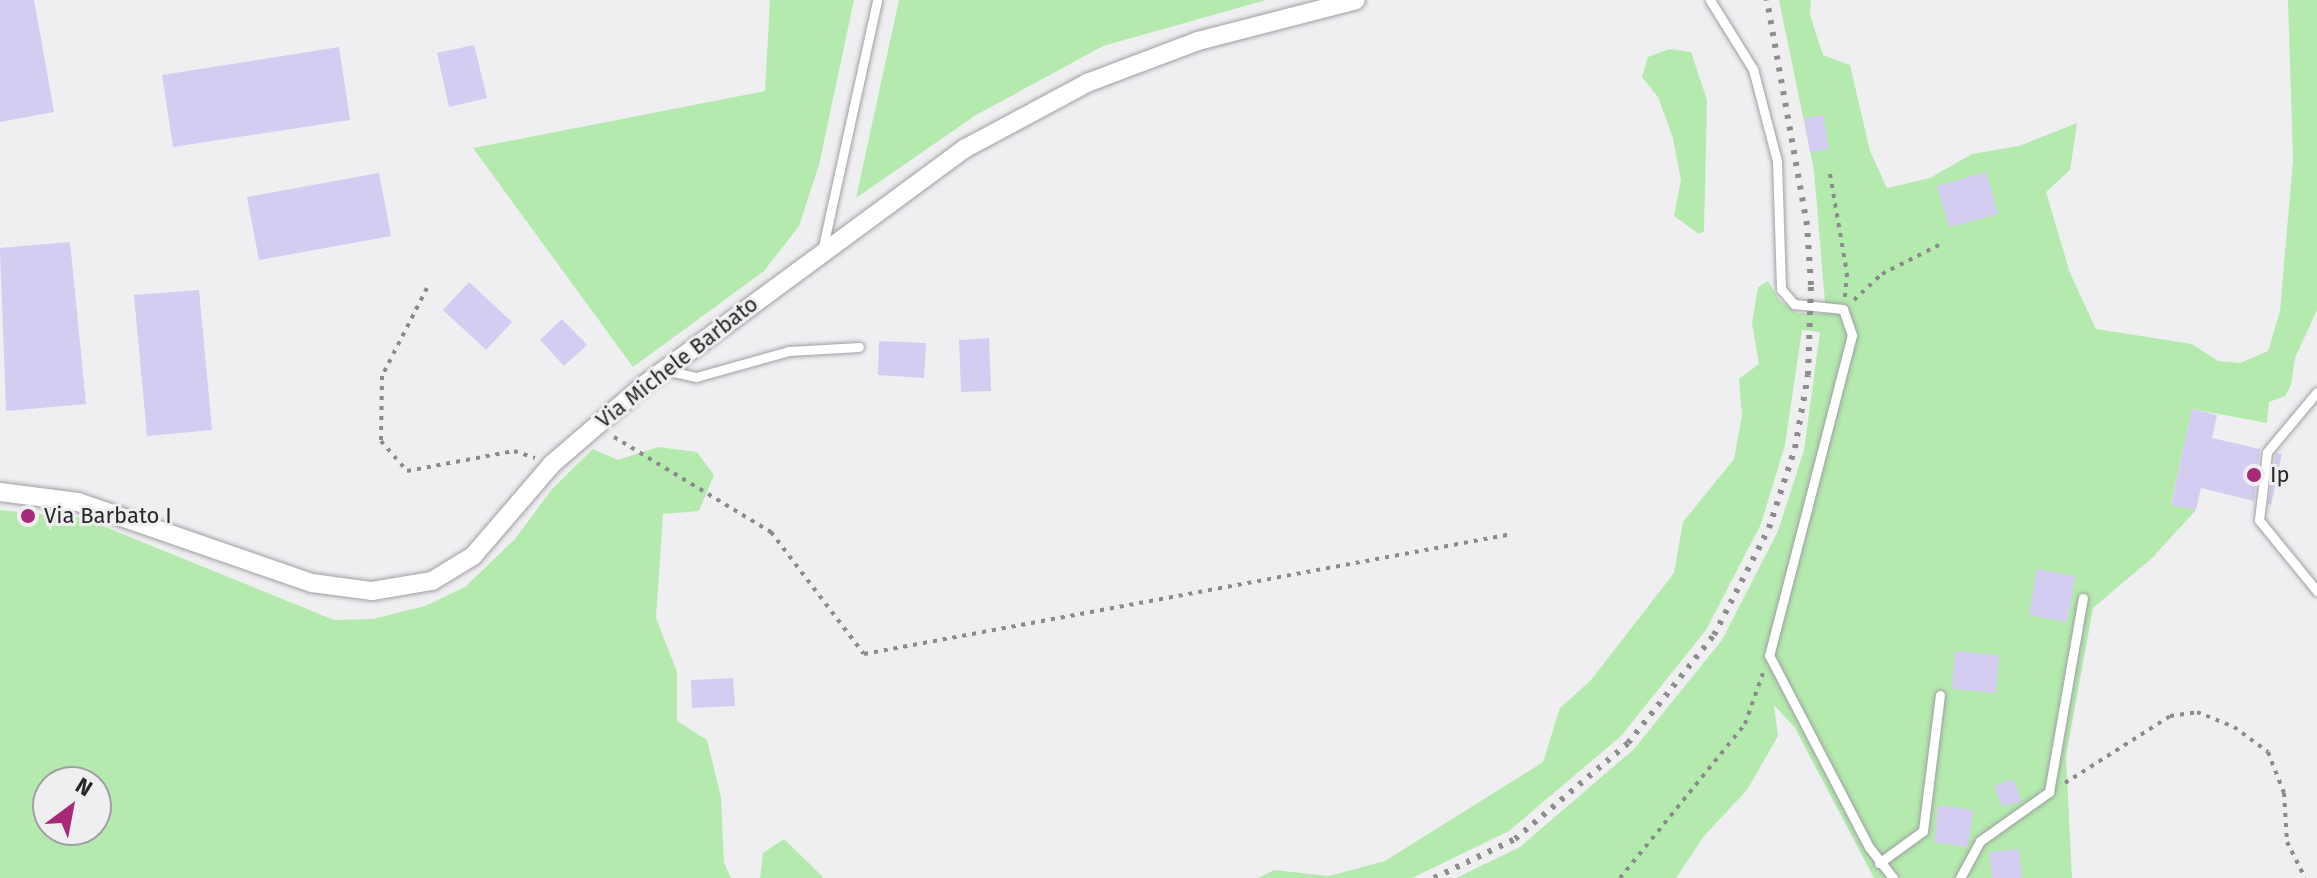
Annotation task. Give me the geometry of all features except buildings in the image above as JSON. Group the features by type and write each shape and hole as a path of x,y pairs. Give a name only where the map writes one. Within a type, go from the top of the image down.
{"street":[{"name":"Via Michele Barbato","path":"0,492 78,502 312,583 372,591 432,581 473,556 552,464 595,425 822,251 964,149 1087,83 1198,41 1356,0"}],"lane":[{"path":"822,251 877,0"},
{"path":"1710,0 1753,69 1777,161 1781,289 1794,304 1843,309 1852,335 1835,415 1769,655 1879,863 1893,878"},
{"path":"665,370 696,377 789,351 859,347"},
{"path":"2317,392 2267,452 2259,520 2317,591"},
{"path":"1960,878 1980,841 2049,792 2083,598"},
{"path":"1879,863 1923,831 1940,695"}],"path":[{"path":"1830,174 1847,273 1843,309"},
{"path":"1843,309 1882,274 1941,244"},
{"path":"427,288 382,376 381,441 407,471 514,451 552,464"},
{"path":"595,425 771,532 864,654 1512,534"},
{"path":"1620,878 1745,724 1769,655"},
{"path":"2049,792 2170,716 2197,712 2234,727 2268,752 2284,793 2287,842 2305,878"}],"green space":[{"path":"770,0 854,0 819,165 799,226 764,271 633,367 473,148 765,91"},
{"path":"899,0 1266,0 1103,46 976,115 856,198"},
{"path":"1779,0 1811,0 1810,15 1823,55 1850,65 1870,151 1887,188 1930,178 1972,154 2019,146 2077,123 2070,170 2046,192 2070,273 2096,329 2192,344 2218,361 2240,363 2268,351 2280,311 2293,160 2288,0 2317,0 2317,310 2295,358 2291,385 2285,396 2269,402 2267,423 2192,409 2171,504 2196,510 2152,558 2093,608 2066,756 2072,878 1874,878 1795,728 1774,705 1778,736 1747,790 1704,836 1676,878 1456,878 1520,847 1634,749 1722,640 1778,531 1804,450 1820,332 1802,330 1785,445 1761,524 1706,630 1621,736 1509,831 1412,878 1258,878 1274,870 1329,876 1385,861 1543,762 1560,708 1591,680 1674,573 1683,522 1734,459 1742,415 1739,379 1759,364 1752,323 1758,287 1768,281 1780,301 1797,313 1826,314 1814,170"},
{"path":"1669,49 1691,52 1707,100 1704,231 1699,234 1674,216 1681,180 1673,138 1658,97 1642,77 1648,57"},
{"path":"658,447 697,452 714,475 699,511 663,514 656,618 677,672 677,721 707,740 721,797 724,863 731,878 0,878 0,510 83,518 334,620 373,619 425,606 465,587 515,539 552,489 593,449 618,460"},
{"path":"784,839 823,878 760,878 763,853"}],"railway":[{"path":"1434,878 1515,839 1628,743 1714,635 1769,528 1795,448 1808,375 1811,285 1807,225 1767,0"}],"place":[{"name":"Ip","path":"2254,475"},
{"name":"Via Barbato I","path":"28,516"}]}
